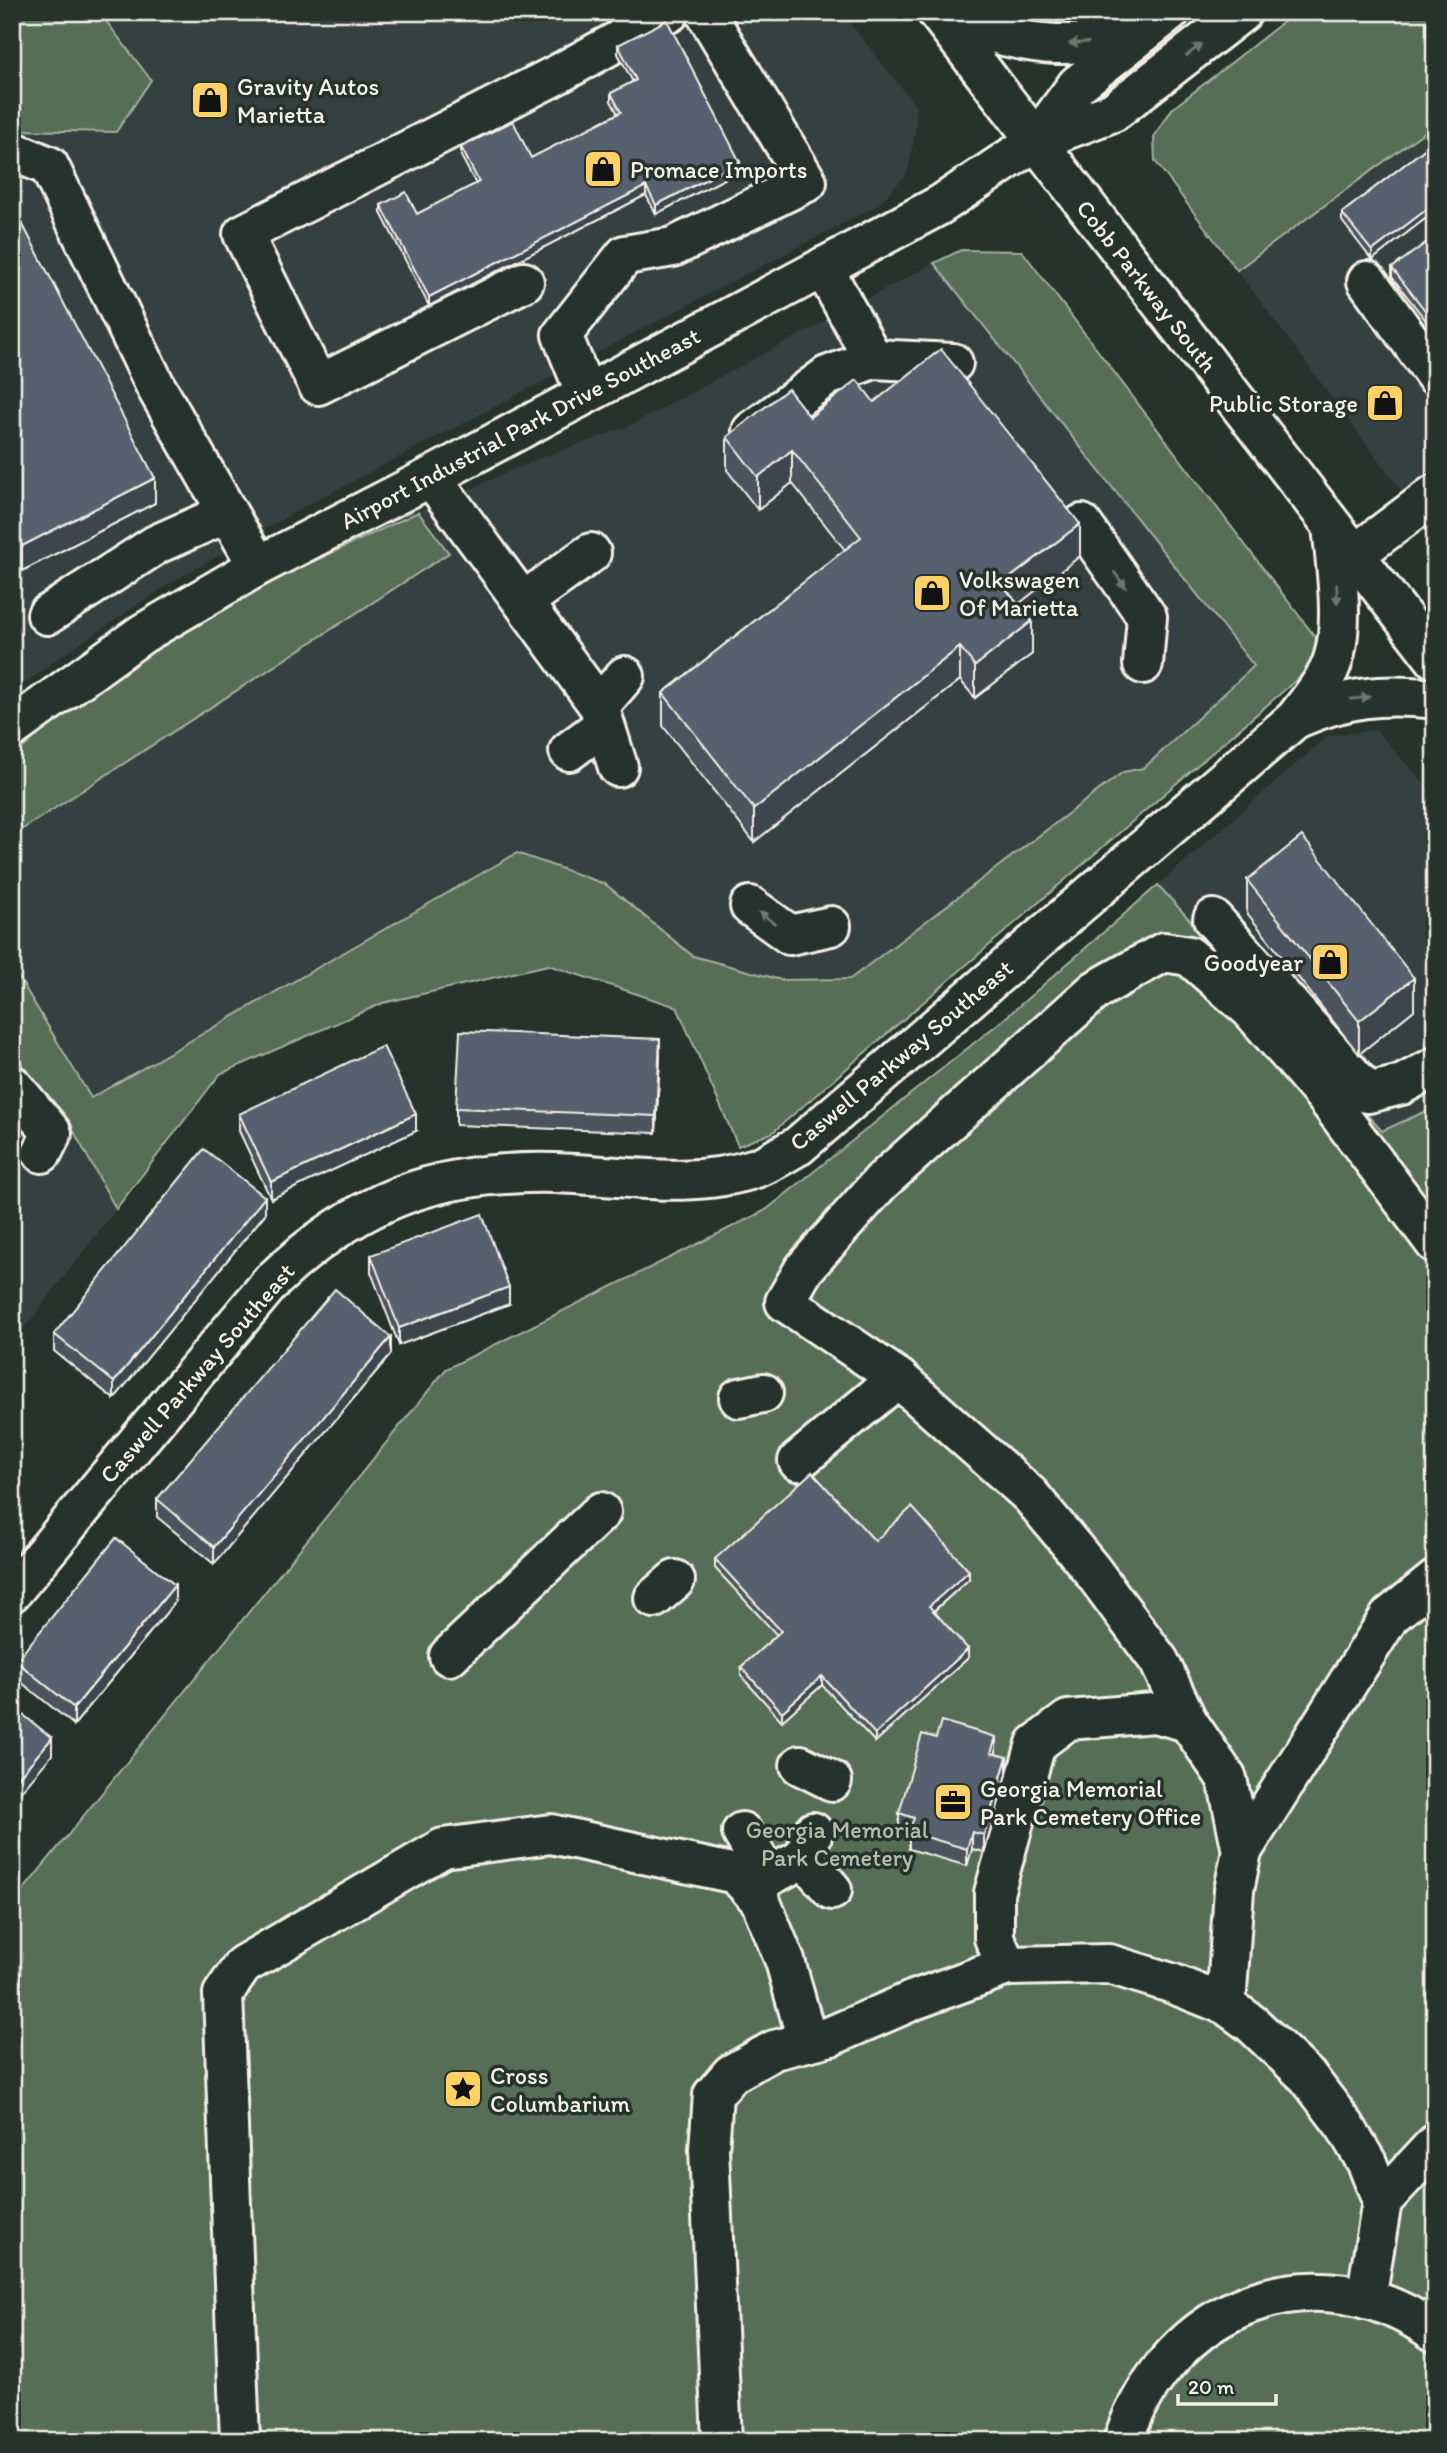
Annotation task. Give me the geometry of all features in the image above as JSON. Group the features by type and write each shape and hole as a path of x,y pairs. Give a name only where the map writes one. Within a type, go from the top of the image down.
{"street":[{"path":"524,282 318,385 243,234 558,74 670,12"},
{"path":"586,394 562,335 625,255 673,247 807,182 705,12"},
{"path":"1036,141 1113,112 1242,12"},
{"path":"939,15 1018,39 1053,44 1100,40 1158,21"},
{"name":"Cobb Parkway South","path":"939,15 1343,541 1430,644"},
{"path":"1036,141 1077,85 1158,21"},
{"name":"Airport Industrial Park Drive Southeast","path":"12,728 142,634 258,565 431,477 940,205 1036,141"},
{"path":"12,150 49,166 156,387 258,565"},
{"path":"823,267 873,359"},
{"path":"1367,281 1435,375"},
{"path":"752,431 827,376 873,359 953,363"},
{"path":"431,477 523,602 601,716 618,766"},
{"path":"1343,541 1435,494"},
{"path":"47,615 158,544 227,513"},
{"path":"1082,524 1147,617 1143,664"},
{"name":"Caswell Parkway Southeast","path":"12,1592 271,1282 306,1248 340,1224 408,1192 452,1179 505,1173 706,1179 757,1168 798,1146 1295,719 1321,685 1334,657 1343,541"},
{"path":"523,602 591,552"},
{"path":"569,751 601,716 625,676"},
{"name":"Caswell Parkway Southeast","path":"1295,719 1330,704 1360,697 1402,696 1435,699"},
{"path":"750,906 790,935 831,926"},
{"path":"1213,919 1368,1093 1401,1085 1435,1067"},
{"path":"1242,1851 1227,1779 1188,1722 1159,1661 1024,1487 898,1378 785,1302 804,1269 881,1182 1096,990 1164,952 1189,956 1251,1010 1325,1096 1435,1242"},
{"path":"12,1085 52,1133 42,1153"},
{"path":"801,1446 898,1378"},
{"path":"449,1657 601,1512"},
{"path":"1226,2005 1234,1891 1242,1851 1390,1616 1435,1580"},
{"path":"1007,1966 994,1938 994,1893 1036,1744 1069,1720 1154,1713 1188,1722"},
{"path":"240,2441 223,1994 243,1965 443,1848 598,1830 759,1882"},
{"path":"742,1832 759,1882 760,1900 785,1961 807,2040"},
{"path":"759,1882 809,1845 831,1890"},
{"path":"722,2441 709,2149 713,2095 732,2074 774,2050 831,2036 940,1990 1007,1966 1110,1964 1171,1983 1226,2005 1252,2024 1308,2077 1356,2145 1382,2201"},
{"path":"906,1973 940,1990"},
{"path":"1366,2299 1382,2201 1435,2144"},
{"path":"1123,2441 1132,2413 1147,2385 1166,2360 1214,2320 1242,2306 1283,2296 1335,2294 1366,2299 1395,2309 1435,2332"}],"shaded area":[{"path":"99,12 841,12 916,106 915,133 907,174 878,205 300,509 169,584 54,661 12,694 12,130 116,132 151,80"},
{"name":"Public Storage","path":"1435,124 1435,536 1237,270"},
{"path":"934,263 1254,667 1144,768 1123,773 850,979 781,981 693,956 605,884 517,853 91,1098 12,966 12,836 448,553 418,512 540,458 627,427"},
{"path":"1376,730 1435,796 1435,1107 1382,1131 1158,885 1328,736"},
{"path":"12,1054 65,1115 116,1209 12,1344"}],"green space":[{"path":"12,12 99,12 151,80 116,132 12,130"},
{"path":"1296,12 1435,12 1435,124 1237,270 1155,161 1154,137 1172,109"},
{"path":"961,250 1022,251 1316,638 1310,668 772,1133 738,1146 677,1007 548,965 383,1003 220,1074 116,1209 65,1115 12,1054 12,966 91,1098 517,853 605,884 693,956 781,980 850,979 1123,772 1144,768 1254,666 934,263"},
{"path":"418,512 449,553 12,836 12,757 107,677 268,583"},
{"name":"Georgia Memorial Park Cemetery","path":"1158,885 1382,1131 1435,1107 1435,2441 12,2441 12,1904 446,1369 766,1210 1004,1019"}],"building":[{"name":"Promace Imports","path":"667,20 740,162 656,205 646,186 429,297 381,205 406,192 417,214 479,182 461,147 513,121 531,158 621,112 611,93 636,80 618,45"},
{"path":"1435,141 1435,203 1372,251 1342,213"},
{"path":"12,204 155,478 22,546 12,527"},
{"path":"1427,242 1435,253 1435,323 1392,268"},
{"name":"Volkswagen Of Marietta","path":"941,349 1080,524 1002,584 1032,621 975,666 960,647 754,809 663,693 861,537 792,450 758,477 727,437 788,389 810,417 857,380 874,402"},
{"name":"Goodyear","path":"1302,836 1414,978 1359,1021 1247,880"},
{"path":"460,1031 660,1039 656,1116 456,1108"},
{"path":"383,1046 416,1114 271,1182 239,1114"},
{"path":"204,1149 265,1197 114,1382 54,1334"},
{"path":"482,1214 509,1287 399,1328 371,1255"},
{"path":"335,1289 391,1337 214,1547 157,1499"},
{"path":"812,1472 875,1541 912,1507 969,1571 929,1606 968,1649 875,1734 822,1676 782,1712 741,1667 781,1631 715,1559"},
{"path":"116,1538 175,1585 74,1708 16,1661"},
{"path":"12,1706 52,1738 12,1785"},
{"name":"Georgia Memorial Park Cemetery Office","path":"941,1721 996,1737 991,1753 1007,1757 984,1835 972,1832 967,1849 909,1832 914,1818 899,1813 922,1734 936,1738"}],"place":[{"name":"Gravity Autos Marietta","path":"210,100"},
{"name":"Promace Imports","path":"603,169"},
{"name":"Public Storage","path":"1385,403"},
{"name":"Volkswagen Of Marietta","path":"932,593"},
{"name":"Goodyear","path":"1330,962"},
{"name":"Georgia Memorial Park Cemetery Office","path":"953,1802"},
{"name":"Cross Columbarium","path":"463,2089"}]}
